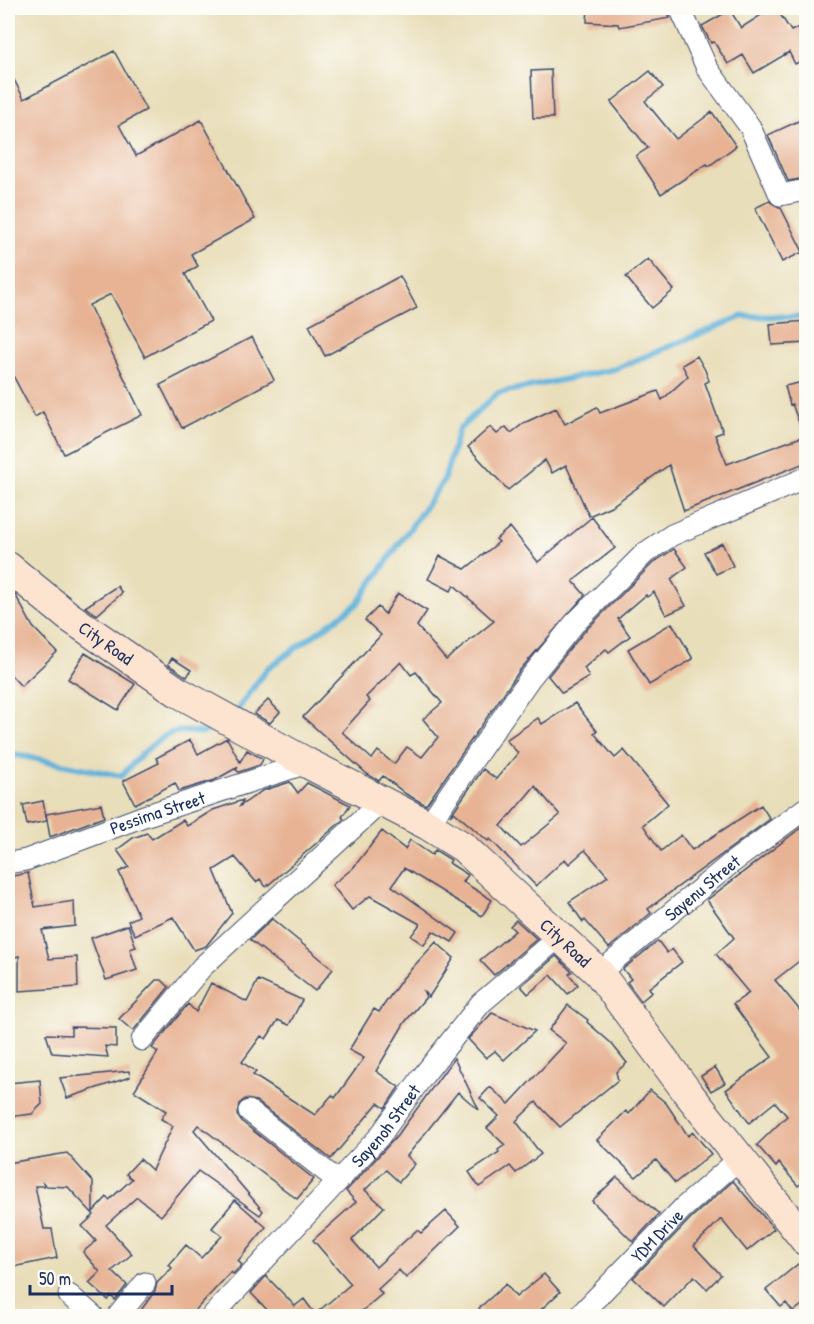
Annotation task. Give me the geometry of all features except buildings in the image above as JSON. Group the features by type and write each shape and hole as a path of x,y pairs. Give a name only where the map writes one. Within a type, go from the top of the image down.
{"main road":[{"name":"City Road","path":"8,567 68,616 178,692 307,763 428,825 463,848 599,973 739,1159 807,1241"}],"street":[{"path":"684,10 707,68 750,127 780,195 807,190"},
{"path":"428,825 524,687 566,633 645,553 672,535 807,477"},
{"name":"Pessima Street","path":"8,863 26,860 144,816 307,763"},
{"path":"142,1040 202,967 381,802"},
{"name":"Sayenu Street","path":"599,973 730,864 807,808"},
{"name":"Sayenoh Street","path":"212,1317 379,1137 423,1076 481,1003 560,936"},
{"path":"249,1111 338,1180"},
{"name":"YDM Drive","path":"579,1317 683,1208 739,1159"},
{"path":"118,1317 145,1283"},
{"path":"69,1295 93,1317"}],"waterway":[{"path":"235,713 267,669 357,604 444,480 459,429 498,393 615,369 743,316 806,317"},
{"path":"8,753 121,776 146,751 168,735 182,731 202,733 219,724"}]}
